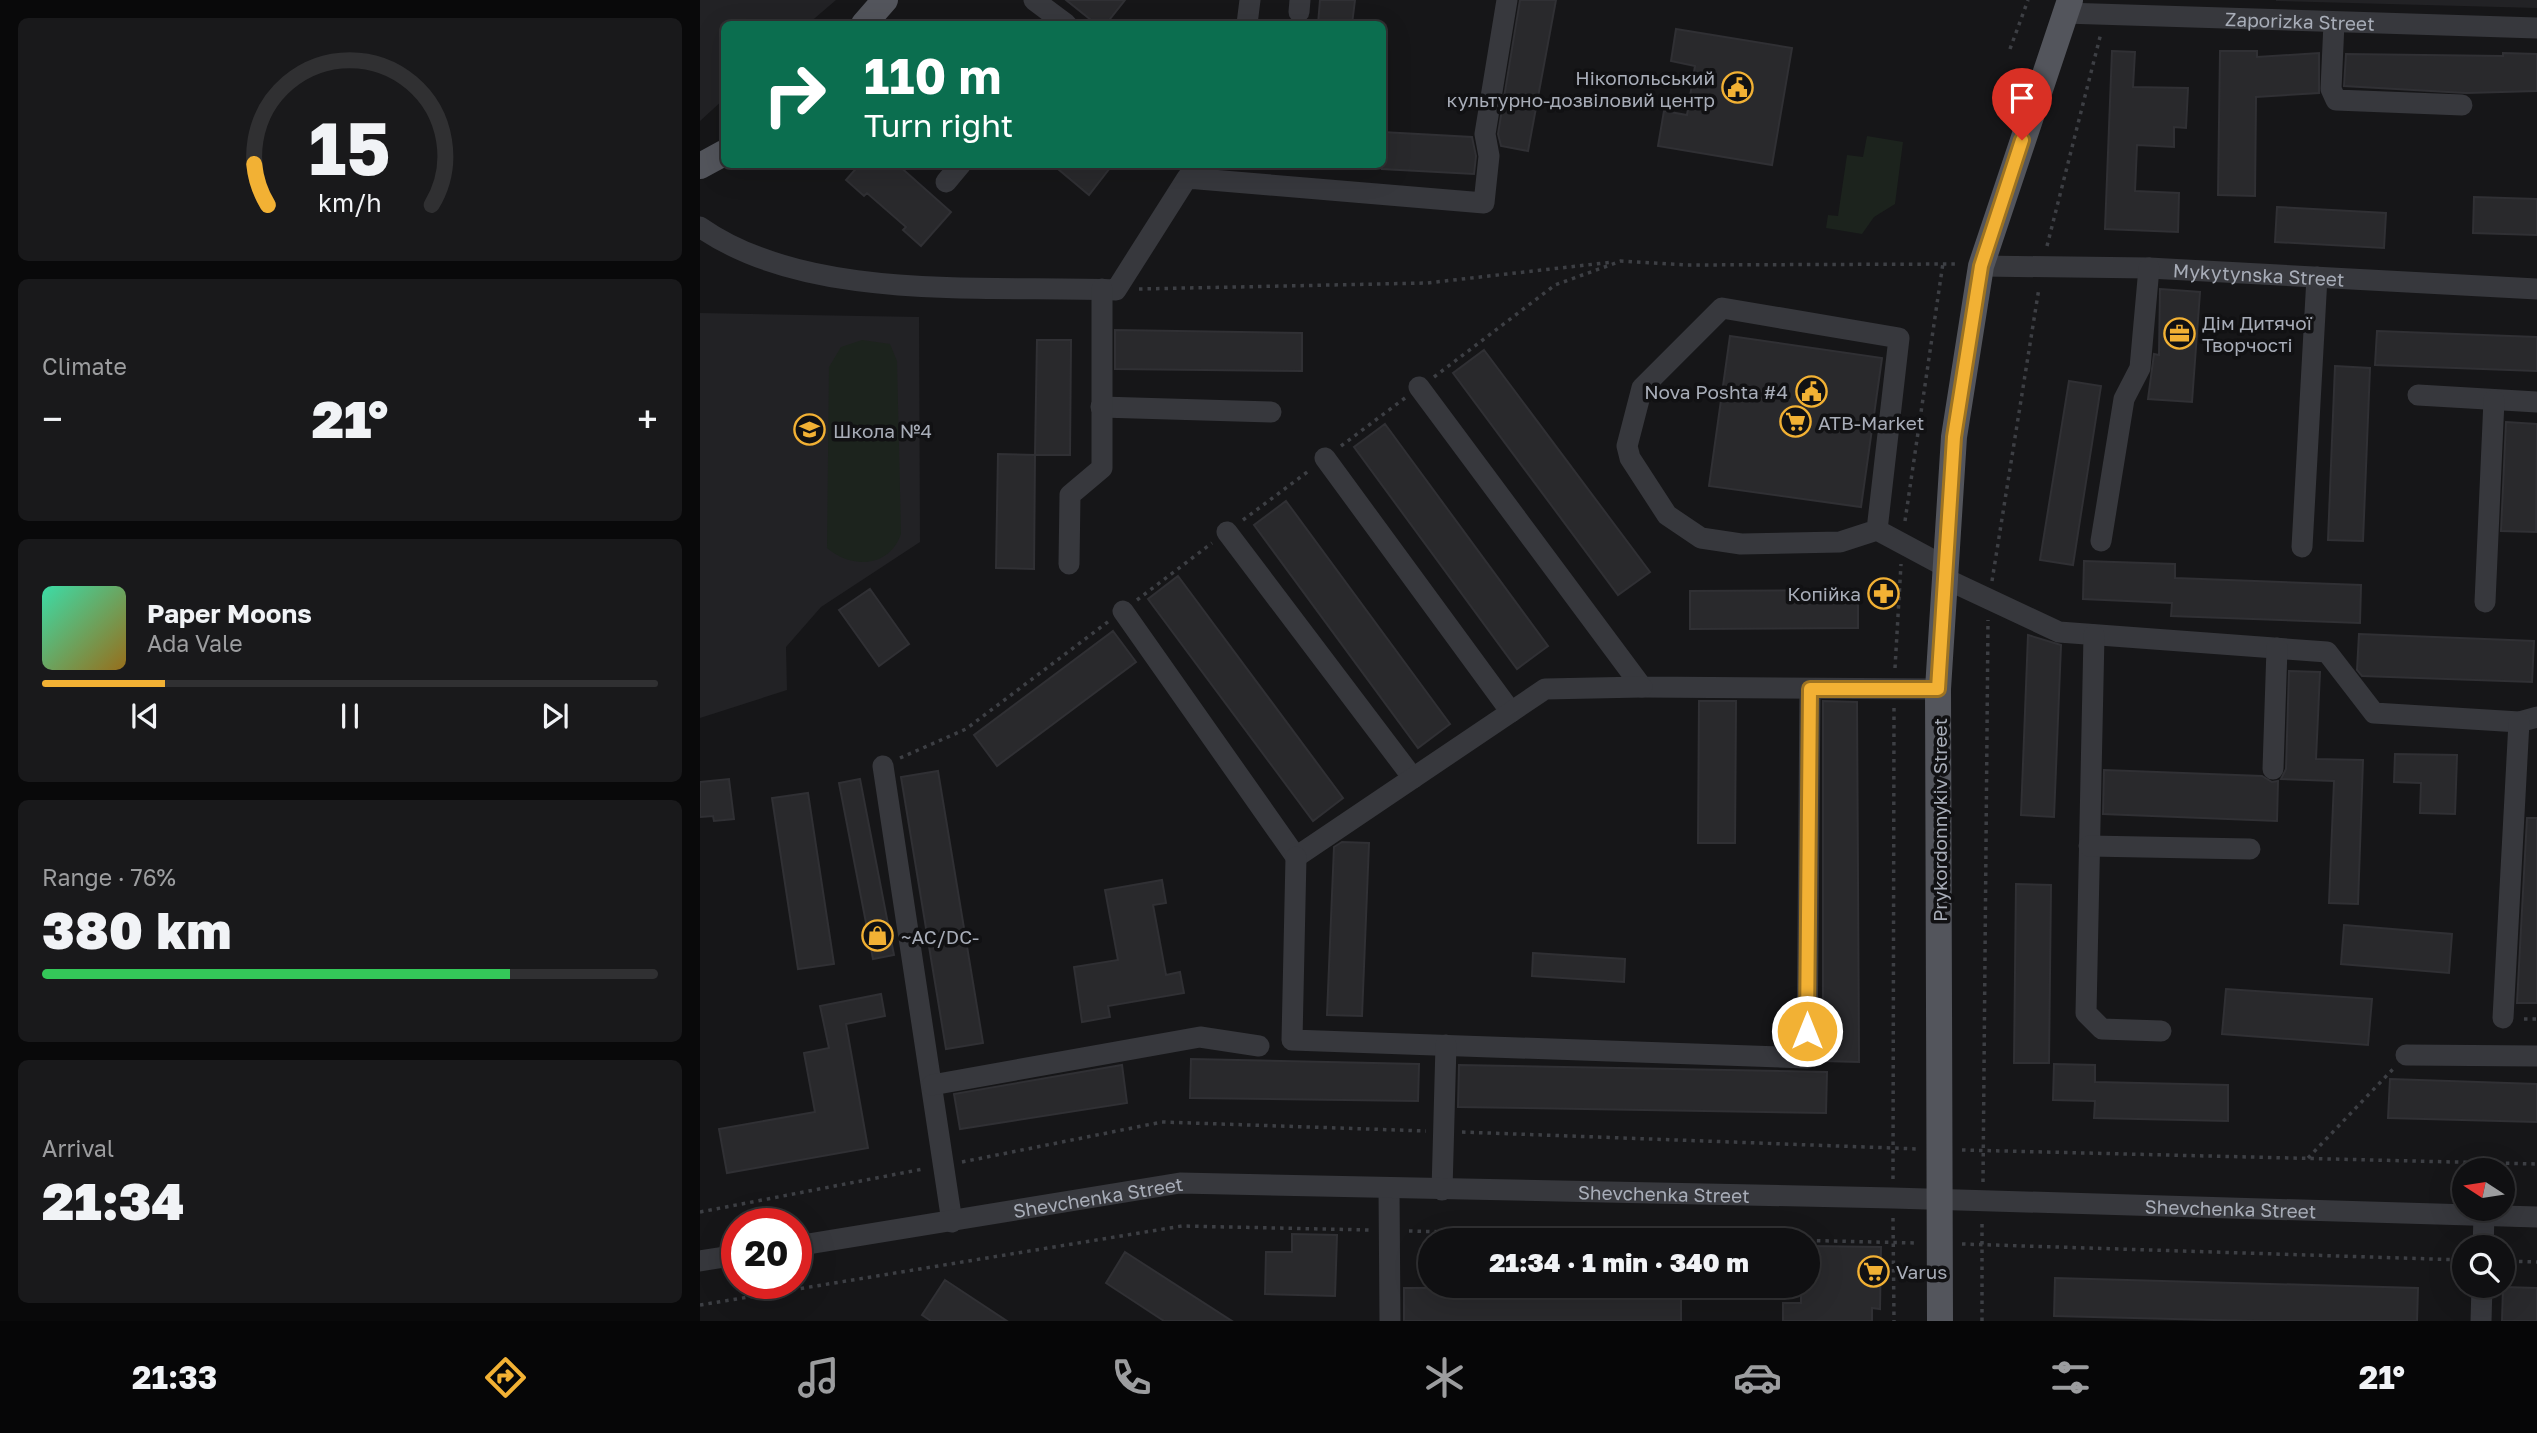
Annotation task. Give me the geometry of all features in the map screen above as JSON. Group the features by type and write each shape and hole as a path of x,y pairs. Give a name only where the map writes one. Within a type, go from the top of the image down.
{"main road":[{"path":"867,21 885,0"},
{"name":"Prykordonnykiv Street","path":"1940,1321 1938,689 1954,437 1981,266 2067,7"},
{"path":"700,166 721,155"}],"street":[{"path":"1034,0 1062,21"},
{"path":"1247,21 1250,0"},
{"path":"1069,564 1070,495 1102,468 1101,407 1109,290 1188,171 1484,203 1489,156 1485,134 1507,0"},
{"name":"Zaporizka Street","path":"2067,7 2106,15 2237,9 2334,23 2537,28"},
{"path":"2334,23 2331,89 2336,100 2462,105"},
{"path":"946,182 958,168"},
{"path":"700,227 759,260 854,280 970,287 1109,290"},
{"name":"Mykytynska Street","path":"1981,266 2148,268 2537,289"},
{"path":"2101,541 2124,399 2140,368 2148,268"},
{"path":"2302,547 2317,277"},
{"path":"1877,530 1899,338 1722,308 1643,388 1628,446 1630,458 1667,515 1701,538 1741,544 1840,542 1877,530 1989,599 2059,632 2327,652 2374,713 2528,719 2503,1018"},
{"path":"1419,387 1642,687"},
{"path":"2418,395 2537,402"},
{"path":"2485,602 2494,400"},
{"path":"1101,407 1271,412"},
{"path":"1325,458 1511,712"},
{"path":"1227,532 1413,778"},
{"path":"1123,611 1296,857 1292,1040 1807,1058 1810,689"},
{"path":"2094,635 2087,1013 2102,1029 2161,1031"},
{"path":"2273,769 2277,648"},
{"path":"1296,857 1545,689 1938,689"},
{"path":"883,766 952,1222"},
{"path":"2089,846 2250,849"},
{"path":"932,1086 1200,1037 1259,1046"},
{"path":"1442,1190 1446,1045"},
{"path":"2406,1055 2537,1056"},
{"name":"Shevchenka Street","path":"812,1244 1180,1183 1893,1198 2452,1215"},
{"path":"1389,1189 1390,1321"},
{"name":"Shevchenka Street","path":"2515,1217 2537,1217"},
{"path":"700,1261 721,1258"},
{"path":"2481,1321 2482,1298"}],"path":[{"path":"2010,49 2028,0"},
{"path":"1983,1150 1989,599 2042,267 2106,15"},
{"path":"1109,290 1427,283 1621,261 1686,265 1943,263 1981,266"},
{"path":"883,766 966,729 1555,285 1621,261"},
{"path":"1894,1321 1894,690 1902,544 1943,263"},
{"path":"2308,1158 2406,1055"},
{"path":"700,1212 1162,1122 1893,1148 2537,1164"},
{"path":"700,1305 1182,1226 1939,1243 2452,1260"},
{"path":"1982,1245 1982,1321"},
{"path":"2515,1261 2537,1262"}],"shaded area":[{"path":"700,0 836,0 812,21 721,21 721,102 700,121"},
{"path":"2537,0 2537,8 2276,1"},
{"path":"1867,136 1903,142 1895,204 1874,217 1862,234 1826,228 1828,215 1838,216 1847,155 1863,157"},
{"name":"Школа №4","path":"700,313 919,317 920,542 821,607 786,647 787,690 700,718"},
{"path":"862,340 890,344 897,361 901,534 888,553 869,562 847,559 827,548 829,367 841,347"}],"building":[{"path":"1066,0 1125,0 1108,21 1092,21"},
{"path":"1320,0 1355,0 1352,21 1318,21"},
{"path":"1520,0 1556,0 1528,151 1501,146 1498,134"},
{"name":"Нікопольський культурно-дозвіловий центр","path":"1676,29 1792,48 1772,165 1658,146 1664,111 1687,115 1695,66 1671,61"},
{"path":"2112,51 2135,52 2133,87 2188,88 2186,128 2174,127 2174,147 2137,145 2135,191 2179,193 2178,232 2105,229"},
{"path":"2220,51 2257,51 2257,57 2319,53 2319,93 2256,97 2255,196 2218,195"},
{"path":"2503,53 2537,54 2537,91 2466,93 2344,86 2346,54 2503,56"},
{"path":"1386,132 1472,137 1476,156 1474,174 1382,169 1386,168"},
{"path":"856,168 902,168 951,212 921,246 903,230 906,227 867,193 864,196 846,180"},
{"path":"1057,168 1110,168 1089,195"},
{"path":"2474,197 2537,199 2537,235 2473,233"},
{"path":"2277,207 2386,213 2384,248 2275,242"},
{"name":"Дім Дитячої Творчості","path":"2160,289 2200,292 2192,402 2148,399 2154,354 2159,355"},
{"path":"1115,330 1302,333 1302,371 1115,369"},
{"path":"2377,331 2537,337 2537,371 2375,365"},
{"name":"ATB-Market","path":"1730,336 1882,358 1861,507 1709,486"},
{"path":"1037,340 1071,340 1070,455 1035,455"},
{"path":"1484,350 1650,572 1618,595 1453,373"},
{"path":"2335,366 2370,368 2363,541 2328,540"},
{"path":"2069,381 2101,386 2073,565 2040,560"},
{"path":"2506,422 2537,424 2536,532 2501,531"},
{"path":"1385,424 1548,646 1517,669 1354,447"},
{"path":"998,454 1035,455 1034,569 996,568"},
{"path":"1286,501 1450,724 1418,748 1254,525"},
{"path":"2084,561 2175,564 2175,578 2361,585 2360,623 2171,616 2172,603 2083,599"},
{"path":"1178,576 1343,798 1313,821 1148,599"},
{"path":"870,589 909,644 879,666 839,610"},
{"path":"1858,590 1858,628 1690,629 1690,591"},
{"path":"1113,631 1136,662 997,766 974,735"},
{"path":"2359,634 2534,641 2532,682 2362,676 2357,670"},
{"path":"2028,635 2061,645 2054,817 2021,815"},
{"path":"2289,671 2320,672 2316,759 2363,760 2358,904 2329,903 2334,781 2281,779 2286,769"},
{"path":"1699,701 1736,701 1735,843 1698,843"},
{"path":"1823,701 1857,702 1859,1062 1823,1061"},
{"path":"2395,754 2457,755 2455,814 2420,813 2421,783 2394,782"},
{"path":"2104,770 2262,776 2272,782 2278,781 2277,821 2103,814"},
{"path":"938,771 983,1043 946,1049 901,777"},
{"path":"729,779 734,819 714,821 713,816 700,817 700,782"},
{"path":"860,779 894,955 873,959 839,783"},
{"path":"808,793 834,964 798,969 772,798"},
{"path":"2527,818 2537,818 2537,1003 2517,1003"},
{"path":"1342,842 1369,843 1362,1016 1327,1015 1334,847"},
{"path":"1162,880 1166,903 1153,905 1166,975 1180,972 1184,993 1108,1006 1110,1017 1082,1022 1074,967 1118,960 1105,890"},
{"path":"2016,884 2051,885 2049,1063 2014,1063"},
{"path":"2344,925 2452,934 2449,973 2341,964"},
{"path":"1533,953 1625,959 1624,982 1532,976"},
{"path":"2226,989 2372,999 2368,1045 2222,1034"},
{"path":"881,994 885,1016 846,1024 868,1148 727,1173 719,1129 815,1112 804,1053 829,1048 820,1006"},
{"path":"1191,1059 1419,1064 1418,1101 1190,1098"},
{"path":"2054,1064 2095,1065 2095,1082 2228,1085 2228,1121 2094,1118 2095,1101 2053,1100"},
{"path":"1122,1065 1127,1103 960,1129 954,1094"},
{"path":"1459,1065 1827,1072 1826,1113 1458,1107"},
{"path":"2390,1079 2537,1084 2537,1122 2388,1118"},
{"path":"1292,1234 1337,1235 1335,1296 1265,1294 1266,1252 1292,1252"},
{"path":"1820,1246 1881,1247 1880,1309 1872,1308 1872,1321 1783,1321 1783,1303 1801,1303 1801,1298 1820,1298"},
{"path":"1125,1252 1232,1321 1164,1321 1106,1283"},
{"path":"2055,1278 2418,1288 2417,1321 2254,1321 2054,1316"},
{"path":"945,1280 1007,1321 931,1321 922,1315"},
{"path":"2515,1287 2537,1288 2537,1321 2502,1321 2503,1298 2515,1298"},
{"path":"1404,1288 1418,1288 1418,1298 1681,1298 1681,1321 1404,1321"}],"place":[{"name":"Нікопольський культурно-дозвіловий центр","path":"1738,88"},
{"name":"Дім Дитячої Творчості","path":"2179,333"},
{"name":"Nova Poshta #4","path":"1811,391"},
{"name":"ATB-Market","path":"1795,422"},
{"name":"Школа №4","path":"810,430"},
{"name":"Копійка","path":"1884,593"},
{"name":"~AC/DC-","path":"878,936"},
{"name":"Varus","path":"1873,1271"}],"route":[{"path":"1807,1031 1810,689 1938,689 1954,437 1981,266 2022,140"}]}
